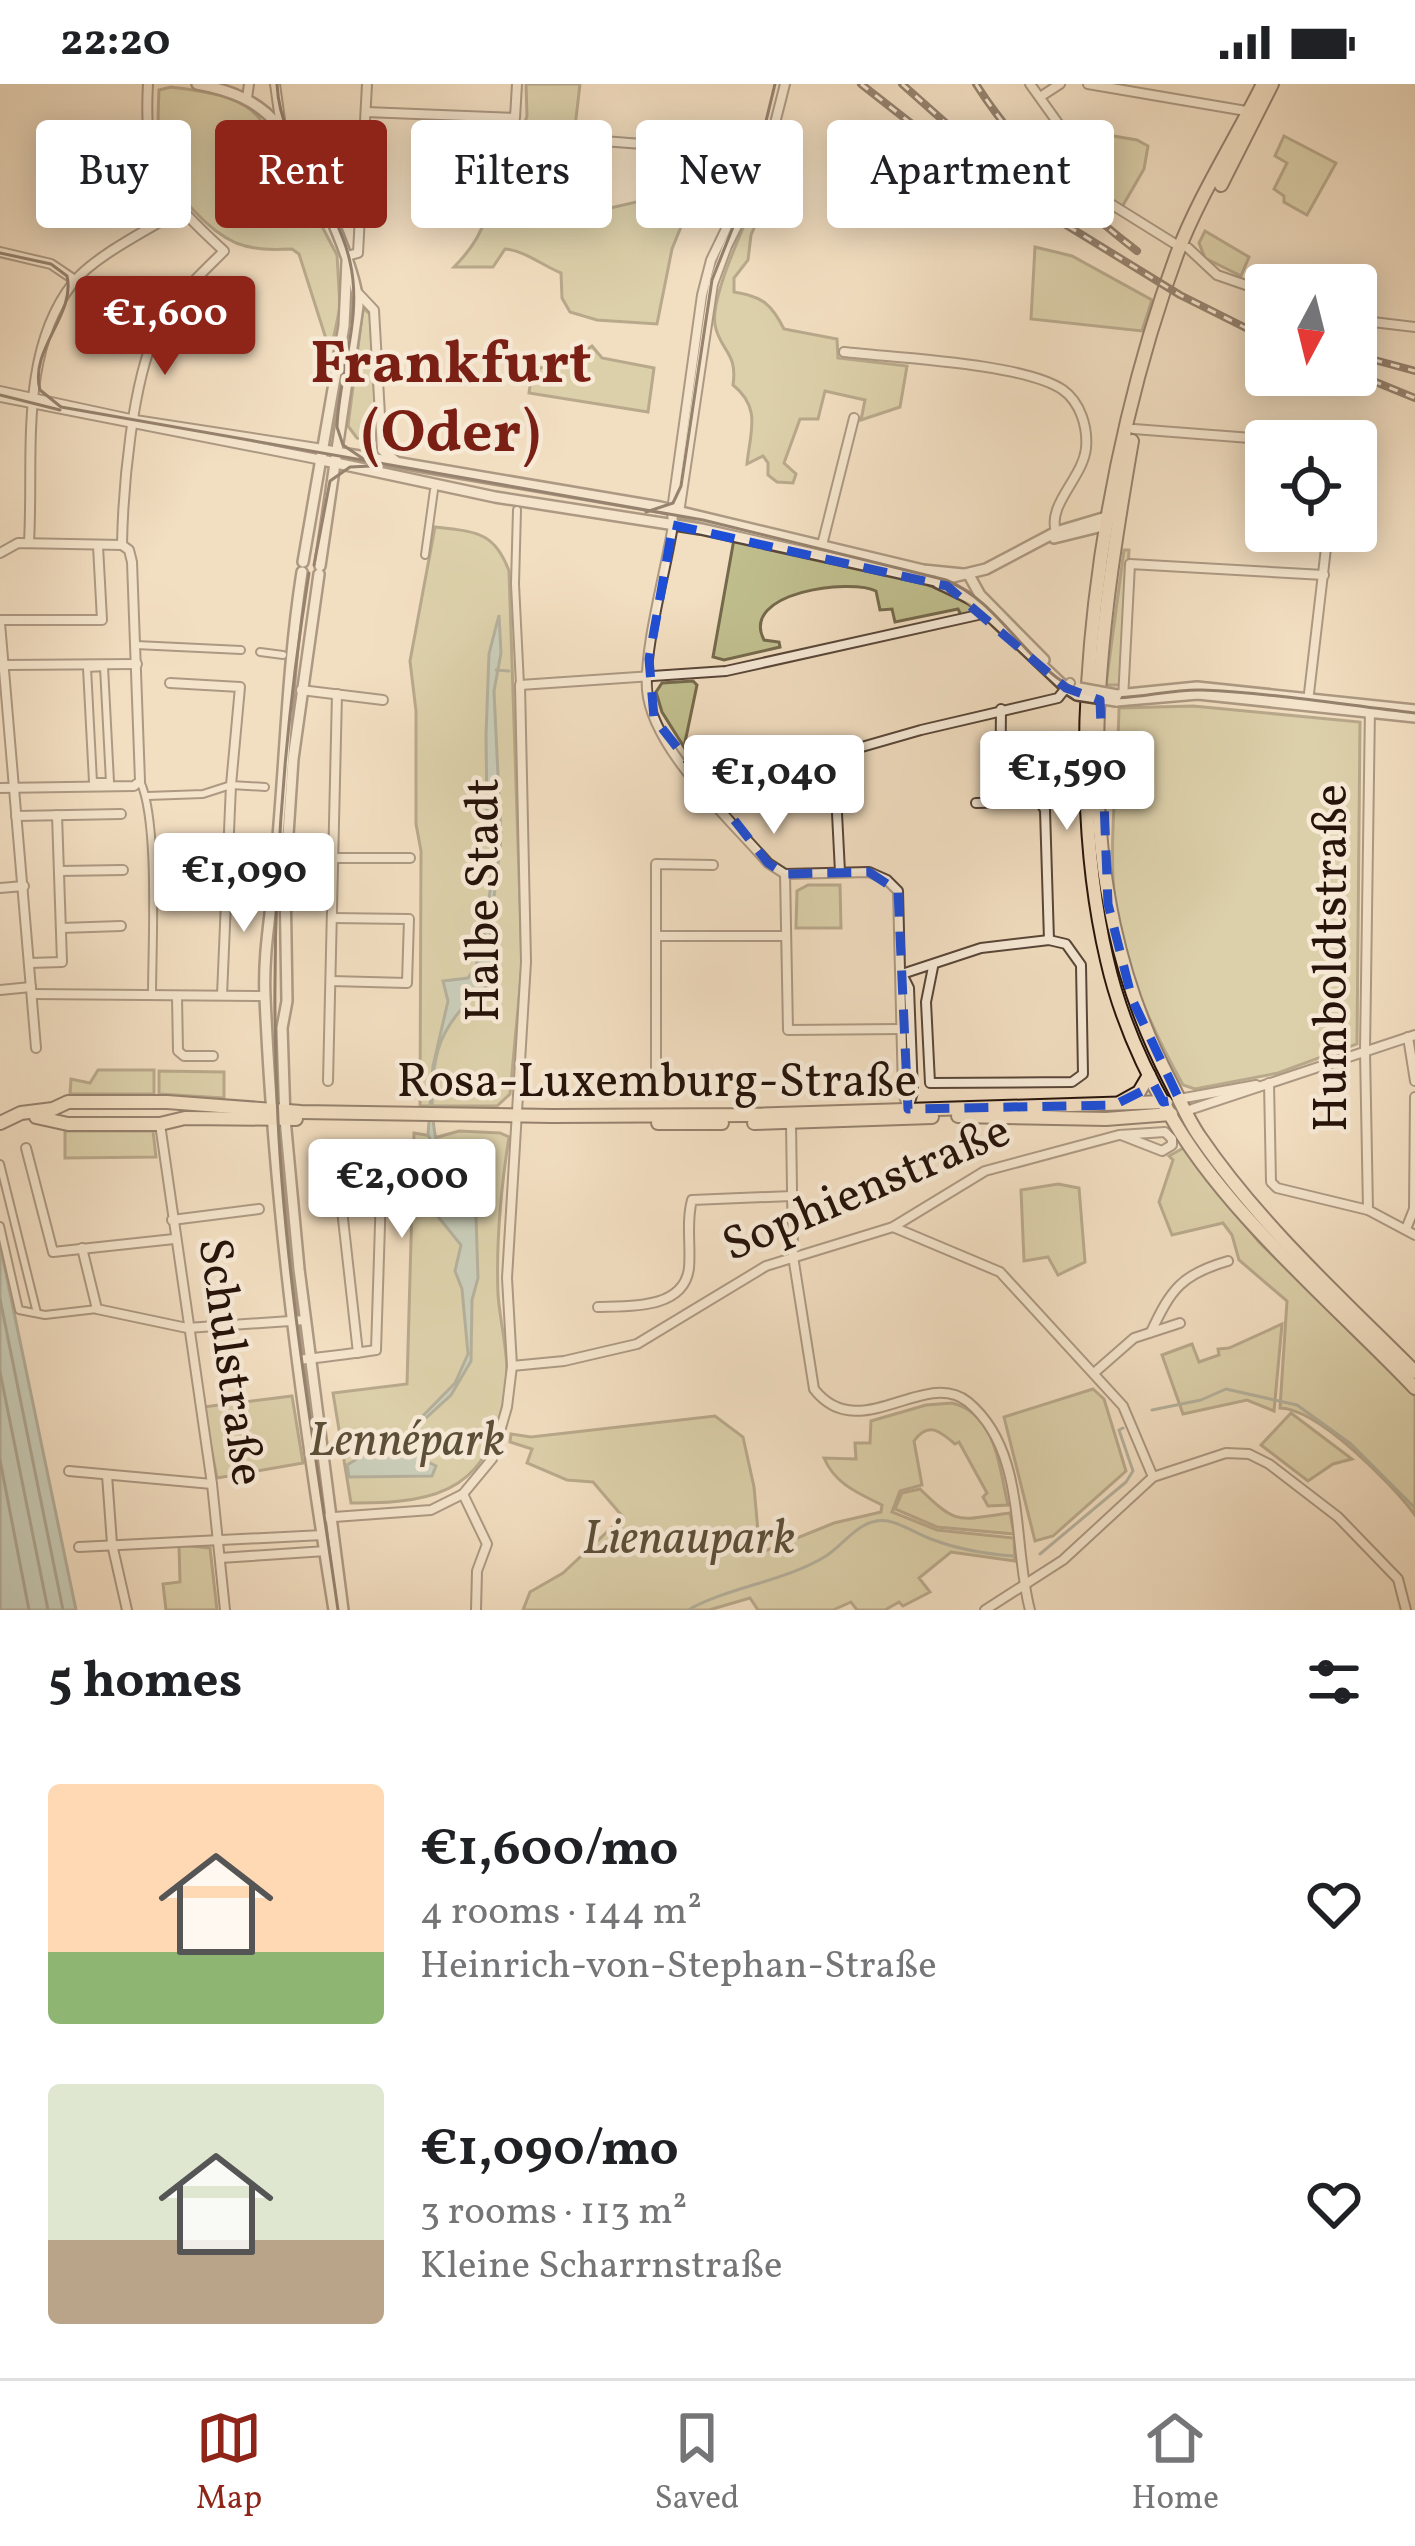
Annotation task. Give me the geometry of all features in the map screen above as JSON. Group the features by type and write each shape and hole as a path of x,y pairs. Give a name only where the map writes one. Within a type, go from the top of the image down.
{"main road":[{"path":"1263,84 1184,248 1152,328 1109,519 1090,694 1090,854 1107,960 1121,1011 1166,1108 1220,1186 1415,1388"},
{"path":"1253,112 1272,84"},
{"path":"1184,248 1158,328 1109,519 1098,725 1100,852 1119,956 1132,999 1182,1105 1252,1204 1415,1372"},
{"path":"1114,1105 1138,1092 1149,1075"},
{"path":"57,1113 68,1102 151,1101 279,1114"},
{"name":"Rosa-Luxemburg-Straße","path":"279,1114 422,1119 794,1118 1114,1105 1166,1108"},
{"name":"Rosa-Luxemburg-Straße","path":"908,1113 1088,1119 1182,1105"},
{"path":"2,1122 30,1110 57,1113 68,1124 160,1124 185,1118 279,1114"}],"street":[{"path":"148,84 151,120"},
{"path":"197,84 247,98 272,120"},
{"path":"247,98 249,84"},
{"path":"274,84 280,120"},
{"path":"343,1610 292,1321 279,1114 287,1001 289,821 301,690 320,570 367,84"},
{"path":"365,112 511,119 518,116 518,84"},
{"path":"776,120 785,84"},
{"path":"1030,84 1070,140 1074,181 1184,248 1217,275 1245,285"},
{"path":"1040,98 1060,84"},
{"path":"1088,84 1253,112"},
{"path":"1160,97 1162,84"},
{"path":"122,545 124,485 149,347 158,326 224,251 191,220"},
{"path":"29,542 39,356 74,281 153,228"},
{"path":"322,1534 326,1517 310,1359 265,995 267,918 302,567 329,456 358,293 352,255 337,228"},
{"path":"726,228 706,281 647,674 648,694 661,733 767,863 784,874 869,872 898,891 903,1092 908,1113"},
{"path":"675,510 713,284 737,228"},
{"path":"0,252 51,263 74,281 158,326"},
{"path":"358,293 374,310 382,450 398,462"},
{"path":"1377,322 1415,327"},
{"path":"844,352 1006,372 1043,380 1069,394 1080,410 1086,444 1078,476 1055,513 1056,532"},
{"path":"0,394 329,456 495,496 673,525 928,580 990,611 1073,689 1120,698 1197,687 1415,714"},
{"path":"822,545 854,418"},
{"path":"1134,429 1245,438"},
{"path":"329,456 398,462 675,510 923,570 969,574"},
{"path":"425,555 434,490"},
{"name":"Halbe Stadt","path":"463,1494 492,1459 507,1407 512,1366 507,1278 526,962 517,510"},
{"path":"928,580 986,569 1056,532 1109,519"},
{"path":"1043,540 1109,519"},
{"path":"0,553 9,545 29,542 122,545 129,550 140,781 147,796 152,995"},
{"path":"36,1048 0,622 102,620 98,547"},
{"path":"1308,702 1326,552"},
{"path":"1120,698 1130,564 1324,575"},
{"path":"977,591 986,569"},
{"path":"969,574 990,611"},
{"path":"962,594 960,586 969,574"},
{"path":"520,685 705,673 990,611"},
{"path":"136,645 241,650"},
{"path":"260,652 283,655"},
{"path":"3,659 137,664"},
{"path":"104,667 110,782 93,782 87,668 104,667"},
{"path":"170,683 240,687 222,995"},
{"path":"288,689 383,700"},
{"path":"711,796 729,785 1058,698 1073,689"},
{"path":"328,1081 338,694"},
{"name":"Humboldtstraße","path":"1369,1210 1365,1052 1370,709"},
{"path":"1000,802 1001,710"},
{"path":"836,774 840,872"},
{"path":"0,788 134,786 140,781"},
{"path":"147,796 203,794 231,784 265,788"},
{"path":"976,803 1040,802 1045,810 1048,940"},
{"path":"16,816 122,814"},
{"path":"29,963 62,962 57,815"},
{"path":"333,858 410,859"},
{"path":"656,1075 656,864 713,865"},
{"path":"59,871 123,870"},
{"path":"784,874 788,1030 901,1029"},
{"path":"0,888 24,886"},
{"path":"267,918 279,912 287,920"},
{"path":"332,918 409,919 407,983 332,982"},
{"path":"61,928 121,926"},
{"path":"656,936 786,936"},
{"path":"902,974 981,948 1048,940 1066,944 1081,965 1085,1069 1079,1079 930,1083 926,1002 933,967"},
{"path":"902,974 909,988 913,1092 908,1113"},
{"path":"0,990 265,995"},
{"path":"177,996 178,1051 184,1056 213,1056"},
{"path":"1182,1105 1269,1083 1412,1036 1415,1081"},
{"path":"1269,1083 1271,1183 1369,1210 1411,1232 1415,1096"},
{"path":"794,1118 793,1256 808,1374 824,1402 863,1411 945,1394 961,1397 990,1426 1000,1445 1017,1509 1023,1584 1030,1610"},
{"name":"Schulstraße","path":"160,1124 212,1484 225,1610"},
{"name":"Sophienstraße","path":"512,1366 564,1361 637,1344 752,1274 793,1256 893,1227 986,1171 1121,1135 1165,1132 1172,1145 1162,1151 1121,1135"},
{"path":"26,1148 53,1252 174,1239"},
{"path":"298,1360 358,1353 376,1350 382,1162 337,1165 358,1353"},
{"path":"0,1164 41,1314"},
{"path":"598,1307 652,1305 683,1284 692,1200 791,1196"},
{"path":"172,1220 259,1209"},
{"path":"20,1224 1,1228 19,1310 41,1314 98,1309 187,1328 305,1320"},
{"path":"893,1227 1000,1272 1129,1416 1153,1477"},
{"path":"82,1248 98,1309"},
{"path":"9,1265 27,1261"},
{"path":"1151,1332 1181,1282 1199,1269 1228,1261"},
{"path":"1094,1373 1134,1338 1180,1322"},
{"path":"985,1610 1064,1560 1153,1477 1226,1453 1250,1454 1269,1464 1338,1517 1398,1579 1406,1610"},
{"path":"69,1471 212,1484"},
{"path":"107,1474 112,1544 127,1610"},
{"path":"326,1517 431,1510 463,1494 488,1544 477,1571 476,1610"},
{"path":"79,1547 322,1534"},
{"path":"322,1534 331,1546 334,1610"},
{"path":"220,1558 331,1546"}],"highlighted area":[{"path":"673,525 947,586 1066,688 1100,700 1108,904 1132,999 1179,1099 1163,1102 1154,1085 1114,1105 908,1109 898,891 869,872 785,874 768,863 654,718 649,659"}],"green space":[{"path":"526,84 580,84 576,120 526,120"},
{"path":"171,87 210,93 238,102 259,118 215,120 215,228 323,228 337,255 340,307 332,345 328,345 299,254 292,249 236,243 204,221 191,207 191,120 158,120 159,90"},
{"path":"1114,136 1148,146 1144,169 1122,207 1114,202"},
{"path":"1284,136 1336,163 1307,215 1284,202 1284,196 1274,189 1287,163 1275,156"},
{"path":"636,202 636,228 680,228 657,324 597,320 570,312 562,298 561,273 512,250 505,249 493,267 454,267 482,228 612,228 612,208"},
{"path":"743,228 754,228 748,260 734,278 734,292 764,302 784,329 837,339 838,358 907,366 900,407 861,420 865,400 825,391 818,419 800,419 784,463 796,474 793,483 777,482 768,475 763,456 747,464 751,412 733,385 731,358 715,325 728,264"},
{"path":"1205,231 1249,257 1241,276 1205,258 1199,243"},
{"path":"1035,247 1072,256 1152,300 1142,331 1031,319"},
{"path":"363,308 370,314 377,440 357,438 348,426"},
{"path":"592,346 602,358 654,368 648,412 529,393 531,379 540,368 567,364"},
{"path":"435,527 481,535 497,548 509,571 522,966 510,1094 497,1106 420,1106 421,851 410,661"},
{"path":"734,539 897,575 957,598 979,612 962,617 958,609 895,622 892,609 880,610 876,591 823,588 782,600 767,610 761,624 764,640 779,642 780,647 724,660 713,657"},
{"path":"1124,550 1129,550 1121,685 1106,685"},
{"path":"693,681 697,685 684,747 662,712 656,692 662,683"},
{"path":"1193,706 1360,722 1357,1044 1278,1073 1195,1089 1183,1085 1132,974 1115,903 1113,854 1119,708"},
{"path":"808,885 840,885 841,928 796,928 797,891"},
{"path":"98,1070 154,1070 154,1094 70,1094 71,1079 90,1083"},
{"path":"159,1071 224,1072 224,1098 159,1094"},
{"path":"65,1131 153,1131 156,1157 65,1158"},
{"name":"Lennépark","path":"459,1131 509,1137 498,1255 507,1376 499,1421 489,1448 458,1483 412,1500 351,1503 333,1393 407,1384 414,1133 438,1137"},
{"path":"1187,1146 1259,1242 1415,1396 1415,1515 1334,1434 1280,1408 1287,1301 1239,1260 1223,1223 1172,1235 1159,1202 1173,1160 1169,1156"},
{"path":"1058,1184 1079,1188 1085,1262 1058,1275 1048,1257 1024,1261 1021,1190"},
{"path":"1282,1324 1274,1411 1247,1400 1183,1414 1162,1355 1192,1344 1199,1362 1219,1355 1218,1349"},
{"path":"1093,1389 1104,1399 1126,1471 1053,1536 1035,1541 1004,1417"},
{"path":"292,1396 303,1463 217,1478 203,1407"},
{"name":"Lienaupark","path":"952,1403 967,1409 987,1430 1008,1505 988,1506 983,1497 987,1493 959,1442 929,1430 914,1441 922,1485 900,1491 892,1512 937,1530 1014,1538 1015,1561 951,1552 919,1578 930,1592 885,1610 857,1610 851,1602 833,1610 758,1610 750,1598 709,1610 523,1610 530,1592 563,1573 623,1517 593,1482 567,1480 527,1463 532,1449 510,1442 511,1434 531,1437 715,1416 743,1437 754,1487 760,1553 834,1523 881,1512 882,1505 841,1481 824,1458 856,1459 855,1443 870,1443 871,1421 926,1405"},
{"path":"1291,1413 1352,1459 1333,1464 1308,1481 1261,1445"},
{"path":"920,1489 959,1518 1010,1513 1014,1534 937,1527 895,1509 902,1493"},
{"path":"179,1545 210,1548 217,1610 166,1610 163,1584 180,1582"}],"water":[{"path":"499,615 501,653 494,691 501,838 490,931 498,979 470,1000 448,1028 438,1050 432,1093 442,1163 450,1184 476,1217 478,1278 472,1300 471,1361 451,1395 415,1428 411,1441 420,1458 436,1466 432,1476 349,1477 347,1465 376,1447 398,1448 408,1440 412,1427 455,1383 468,1354 462,1289 455,1271 461,1245 436,1214 441,1161 428,1135 433,1066 448,1001 443,981 468,978 484,937 494,861 487,819 489,654"},
{"path":"0,1245 76,1610 0,1610"}],"waterway":[{"path":"496,670 509,671"},
{"path":"1152,1410 1201,1400 1226,1389 1297,1405 1351,1444 1415,1508"},
{"path":"1040,1554 1126,1482 1133,1471 1119,1430 1123,1428"},
{"path":"688,1610 810,1565 861,1527 878,1521 894,1522 951,1546 1013,1556"}],"tram line":[{"path":"277,84 288,131 333,216 350,262 354,304 337,427 343,445 365,460"},
{"path":"646,512 673,503 681,486 712,280 752,179 775,84"},
{"path":"0,253 51,264 67,276 65,304 38,375 40,390 61,407 703,520 946,580 983,604 1063,682 1096,696 1202,690 1415,713"},
{"path":"0,395 60,410"},
{"path":"314,565 330,481 350,467 371,466"},
{"path":"309,573 279,846 276,1052 288,1243 338,1610"}],"railway":[{"path":"861,84 949,153 1180,295 1245,328"},
{"path":"902,84 942,120"},
{"path":"976,84 1049,174 1137,251"},
{"path":"1377,361 1415,371"},
{"path":"1377,383 1415,398"}],"district":[{"name":"Frankfurt (Oder)","path":"451,400"}]}
